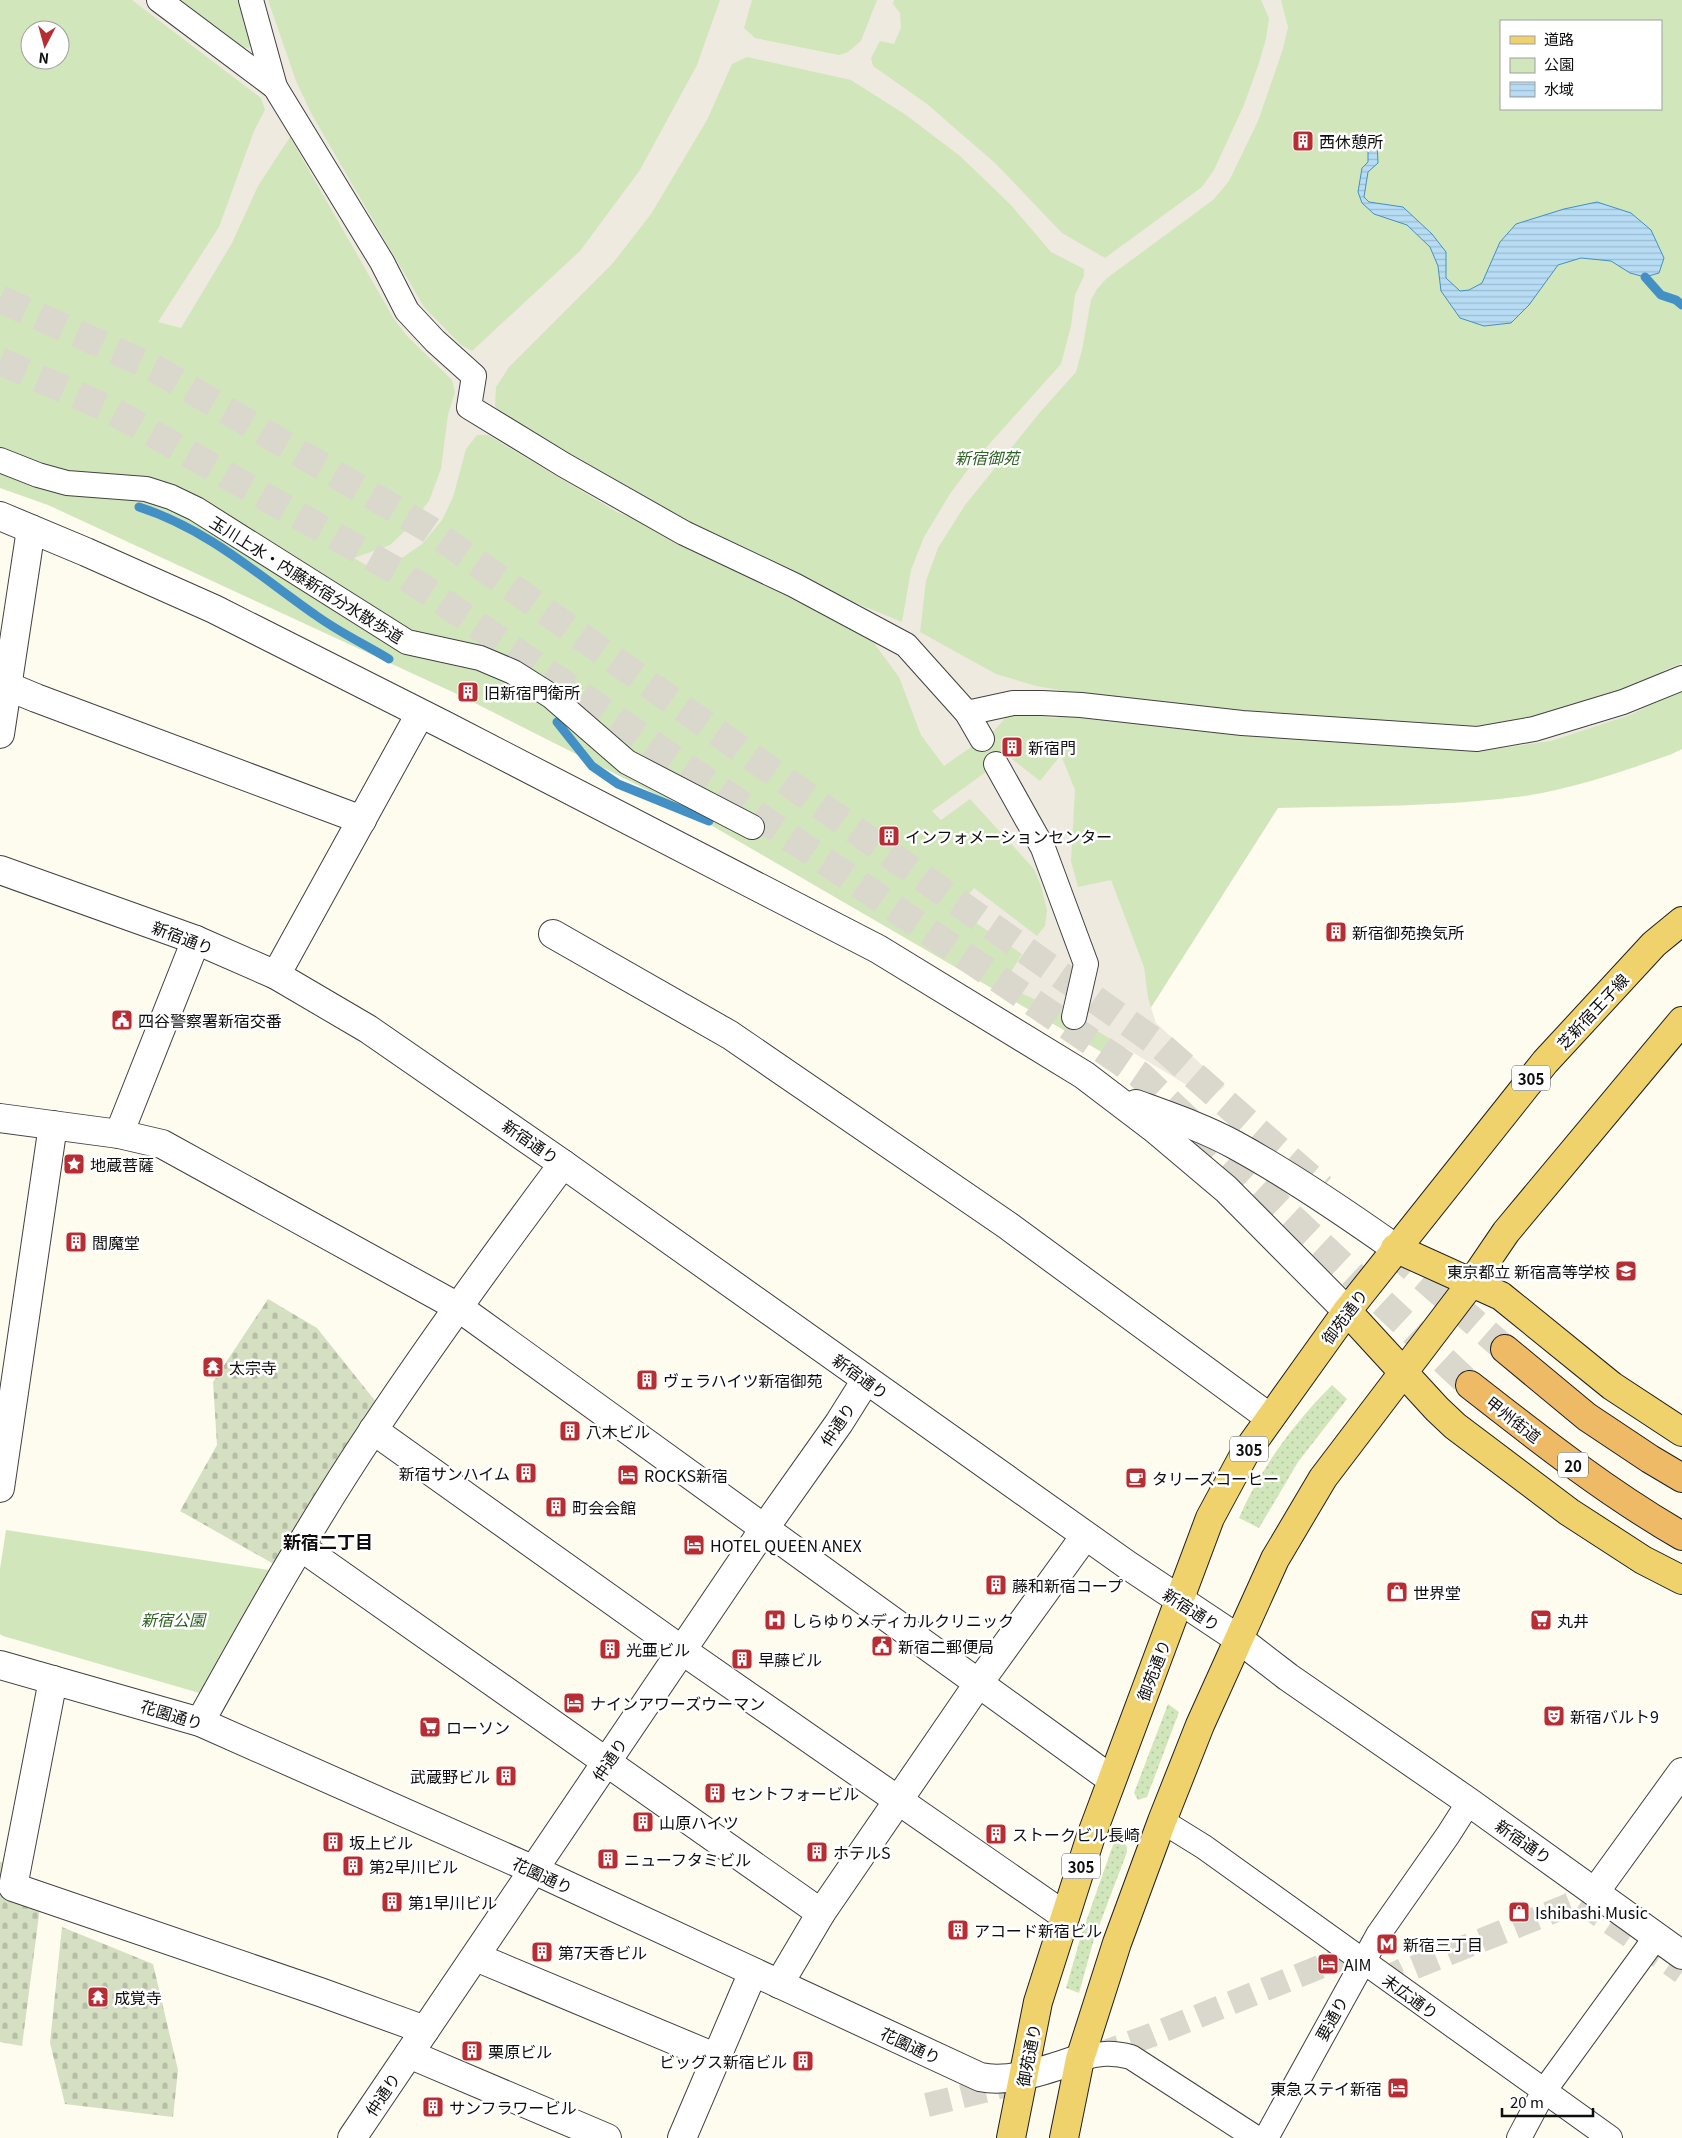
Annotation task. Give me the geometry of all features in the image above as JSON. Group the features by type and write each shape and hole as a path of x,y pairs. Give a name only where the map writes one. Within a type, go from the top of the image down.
{"highway":[{"path":"1505,1349 1587,1417 1650,1460 1682,1478"},
{"name":"甲州街道","path":"1470,1385 1564,1459 1641,1512 1682,1536"}],"main road":[{"name":"芝新宿王子線","path":"1395,1248 1545,1062 1654,944 1682,921"},
{"path":"1064,2138 1080,2059 1117,1943 1200,1725 1275,1559 1323,1478 1472,1282 1524,1210 1682,1020"},
{"path":"1395,1248 1501,1296 1516,1306 1612,1386 1682,1432"},
{"name":"御苑通り","path":"1011,2138 1040,1997 1065,1916 1111,1779 1210,1518 1244,1455 1347,1311 1395,1248"},
{"path":"1347,1311 1403,1373 1455,1426 1569,1512 1643,1560 1682,1580"}],"street":[{"path":"159,0 275,87"},
{"path":"251,0 275,87 377,255 407,311 435,341 474,376 470,407 564,465 684,533 794,585 906,645 967,713 982,739"},
{"name":"玉川上水・内藤新宿分水散歩道","path":"0,460 38,475 67,482 146,489 171,496 196,509 407,642 480,658 513,672 551,696 627,762 752,827"},
{"path":"0,516 214,609 878,949 1084,1075 1155,1129 1226,1189 1347,1311"},
{"path":"0,734 4,684 31,529"},
{"path":"967,713 1013,703 1081,705 1242,723 1477,739 1534,729 1606,707 1682,678"},
{"path":"4,684 362,820"},
{"path":"276,976 420,714"},
{"path":"996,764 1043,848 1086,964 1074,1017"},
{"name":"新宿通り","path":"0,870 196,940 276,976 368,1029 563,1164 1085,1536 1179,1601 1240,1640 1288,1677 1469,1802 1682,1955"},
{"path":"553,934 730,1035 1007,1225 1270,1418"},
{"path":"119,1134 196,940"},
{"path":"1100,1088 1234,1144 1361,1224 1395,1248"},
{"path":"0,1118 119,1134 162,1144 458,1307 1111,1779"},
{"path":"0,1488 53,1125"},
{"path":"1226,1189 1225,1179 1228,1169 1248,1157 1258,1158"},
{"path":"200,1722 301,1546 373,1430 458,1307 563,1164"},
{"name":"仲通り","path":"352,2138 764,1529 839,1424 866,1380"},
{"path":"373,1430 683,1651 1065,1916"},
{"path":"779,1984 821,1913 978,1684 1085,1536"},
{"path":"301,1546 821,1913"},
{"name":"花園通り","path":"0,1664 200,1722 534,1870 980,2077 1004,2078 1024,2075 1080,2059"},
{"path":"53,1680 13,1887 425,2030"},
{"path":"1595,1892 1682,1772"},
{"name":"要通り","path":"1266,2138 1362,1960 1469,1802"},
{"name":"末広通り","path":"1162,1821 1204,1848 1610,2138"},
{"path":"1519,2138 1544,2091 1656,1937"},
{"path":"476,1957 717,2058"},
{"path":"682,2138 753,1972"},
{"path":"1080,2059 1095,2054 1112,2052 1131,2058 1256,2138"},
{"path":"409,2054 607,2138"}],"green space":[{"name":"新宿御苑","path":"0,0 1682,0 1682,749 1636,767 1600,778 1544,793 1525,796 1432,804 1278,808 1117,1061 673,803 459,695 48,505 0,488"},
{"path":"268,1299 317,1328 376,1402 279,1567 180,1511 217,1445 213,1382"},
{"path":"1332,1385 1347,1399 1298,1462 1259,1528 1239,1518 1257,1482 1279,1447 1304,1415"},
{"name":"新宿公園","path":"6,1530 276,1571 203,1694 0,1634 0,1569"},
{"path":"1168,1704 1179,1712 1147,1797 1138,1800 1134,1793"},
{"path":"1120,1841 1126,1845 1127,1852 1094,1939 1079,1993 1066,1988 1081,1936 1113,1845"},
{"path":"0,1862 7,1863 1,1895 40,1907 22,2046 0,2042"},
{"name":"成覚寺","path":"62,1927 153,1964 178,2070 173,2117 65,2104 50,2043"}],"shaded area":[{"path":"132,0 179,0 241,47 249,48 251,40 238,0 268,0 296,81 311,113 352,184 424,307 461,345 472,351 580,251 640,170 697,65 720,0 752,0 744,28 755,38 839,55 848,52 861,41 877,0 894,0 893,4 900,13 901,28 894,44 880,41 871,58 873,66 927,104 996,164 1062,233 1105,258 1202,187 1214,170 1244,105 1266,39 1269,18 1261,0 1281,0 1288,27 1283,49 1258,121 1229,181 1213,200 1107,278 1097,289 1091,300 1076,372 1041,411 965,505 938,548 926,581 920,632 996,674 1036,686 1095,696 1298,718 1470,730 1537,720 1640,688 1665,670 1682,663 1682,689 1630,715 1551,741 1481,751 1373,744 1067,716 1053,718 1011,711 994,731 944,766 921,735 899,677 865,631 831,618 697,552 656,528 617,512 488,435 477,435 466,449 453,497 442,520 422,544 380,573 354,558 390,545 406,530 429,501 441,469 448,415 455,392 452,380 407,336 394,319 290,137 258,186 232,243 181,328 158,322 219,227 254,131 265,110 261,98","holes":["747,57 851,80 906,115 960,156 1010,204 1051,252 1084,269 1084,276 1075,295 1071,326 1061,364 975,460 950,494 924,537 911,570 902,622 841,597 795,572 630,494 503,415 495,406 496,387 509,367 613,263 651,214 707,120 732,64"]},
{"path":"1061,755 1075,790 1071,861 1078,887 1111,880 1144,967 1148,998 1156,1023 1225,1086 1210,1099 1074,1017 1003,985 1022,954 957,910 974,888 1037,936 1045,926 1047,910 1041,886 1034,869 970,799 941,820 932,811 1008,756 1040,781"}],"water":[{"path":"1368,142 1377,143 1378,163 1368,172 1364,197 1369,202 1403,207 1432,234 1446,252 1446,278 1460,291 1469,290 1482,283 1500,242 1516,224 1564,209 1597,202 1631,213 1651,230 1664,258 1659,273 1645,277 1630,273 1611,261 1581,258 1558,265 1529,305 1511,323 1484,326 1460,318 1441,291 1438,266 1430,247 1407,225 1374,214 1362,203 1358,192 1362,168 1368,162"}],"waterway":[{"path":"1645,277 1661,295 1676,300 1682,305"},
{"path":"139,507 164,516 209,540 252,568 341,632 389,659"},
{"path":"557,722 592,766 618,784 709,821"}],"tunnel":[{"path":"0,299 154,368 429,529 1161,1046 1322,1188"},
{"path":"0,361 111,410 402,574 1140,1075 1470,1385"},
{"path":"1392,1250 1505,1349"},
{"path":"1097,2055 1149,2036 1377,1944 1393,1976 1579,1901 1682,1972"},
{"path":"927,2105 1016,2083"}],"place":[{"name":"西休憩所","path":"1303,141"},
{"name":"旧新宿門衛所","path":"468,692"},
{"name":"新宿門","path":"1012,747"},
{"name":"インフォメーションセンター","path":"889,836"},
{"name":"新宿御苑換気所","path":"1336,932"},
{"name":"四谷警察署新宿交番","path":"122,1020"},
{"name":"地蔵菩薩","path":"74,1164"},
{"name":"閻魔堂","path":"76,1242"},
{"name":"東京都立 新宿高等学校","path":"1626,1271"},
{"name":"太宗寺","path":"213,1367"},
{"name":"ヴェラハイツ新宿御苑","path":"647,1380"},
{"name":"八木ビル","path":"570,1431"},
{"name":"新宿サンハイム","path":"526,1473"},
{"name":"ROCKS新宿","path":"628,1475"},
{"name":"タリーズコーヒー","path":"1136,1478"},
{"name":"町会会館","path":"556,1507"},
{"name":"HOTEL QUEEN ANEX","path":"694,1545"},
{"name":"藤和新宿コープ","path":"996,1585"},
{"name":"世界堂","path":"1397,1592"},
{"name":"しらゆりメディカルクリニック","path":"775,1620"},
{"name":"丸井","path":"1541,1620"},
{"name":"新宿二郵便局","path":"882,1646"},
{"name":"光亜ビル","path":"610,1649"},
{"name":"早藤ビル","path":"742,1659"},
{"name":"ナインアワーズウーマン","path":"574,1703"},
{"name":"新宿バルト9","path":"1554,1716"},
{"name":"ローソン","path":"430,1727"},
{"name":"武蔵野ビル","path":"506,1776"},
{"name":"セントフォービル","path":"715,1793"},
{"name":"山原ハイツ","path":"643,1822"},
{"name":"ストークビル長崎","path":"996,1834"},
{"name":"坂上ビル","path":"333,1842"},
{"name":"ホテルS","path":"817,1852"},
{"name":"ニューフタミビル","path":"608,1859"},
{"name":"第2早川ビル","path":"353,1866"},
{"name":"第1早川ビル","path":"392,1902"},
{"name":"Ishibashi Music","path":"1519,1912"},
{"name":"アコード新宿ビル","path":"958,1930"},
{"name":"新宿三丁目","path":"1387,1944"},
{"name":"第7天香ビル","path":"542,1952"},
{"name":"AIM","path":"1328,1964"},
{"name":"成覚寺","path":"98,1997"},
{"name":"栗原ビル","path":"472,2051"},
{"name":"ビッグス新宿ビル","path":"803,2061"},
{"name":"東急ステイ新宿","path":"1398,2088"},
{"name":"サンフラワービル","path":"433,2107"}],"district":[{"name":"新宿二丁目","path":"328,1541"}]}
